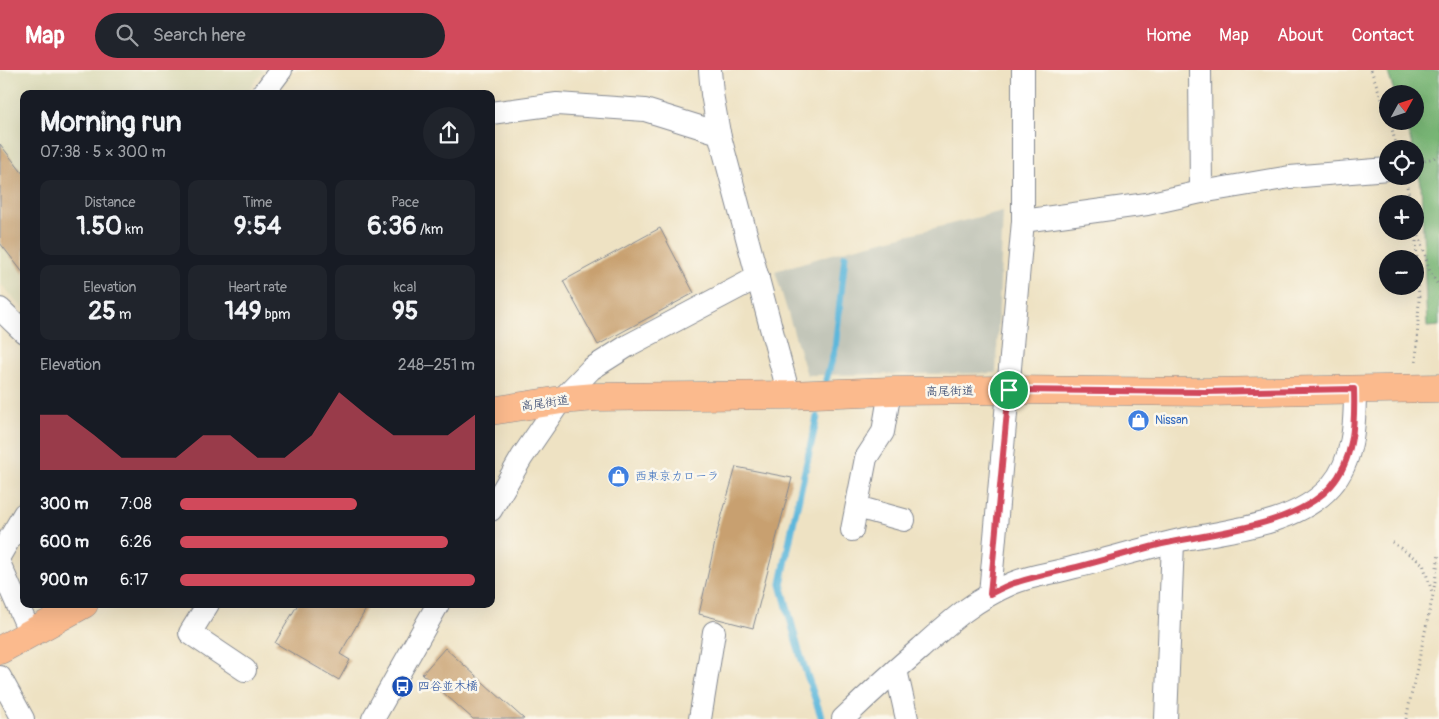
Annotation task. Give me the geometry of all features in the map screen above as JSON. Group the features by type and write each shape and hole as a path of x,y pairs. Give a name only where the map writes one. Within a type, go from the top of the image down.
{"main road":[{"name":"高尾街道","path":"495,410 561,400 596,397 789,395 890,391 1205,392 1439,388"},
{"path":"0,650 77,608"}],"street":[{"path":"266,90 281,70"},
{"path":"710,70 712,94 720,132 789,395"},
{"path":"990,594 1023,221 1023,70"},
{"path":"1200,70 1201,192"},
{"path":"495,112 557,104 645,110 720,132"},
{"path":"1023,221 1147,204 1201,192 1290,177 1379,170"},
{"path":"495,503 522,457 561,400 591,369 629,345 758,277"},
{"path":"2,315 20,329"},
{"path":"843,719 965,609 990,594 1016,582 1173,542 1254,525 1290,515 1303,509 1324,494 1338,476 1348,455 1355,416 1354,389"},
{"path":"852,530 866,458 883,432 890,391"},
{"path":"856,507 904,520"},
{"path":"0,555 20,521"},
{"path":"1166,719 1173,542"},
{"path":"0,565 30,633"},
{"path":"206,608 190,633 245,670"},
{"path":"373,719 436,608"},
{"path":"700,719 714,632"},
{"path":"896,670 907,719"},
{"path":"0,677 23,719"}],"path":[{"path":"1371,70 1379,92"},
{"path":"1424,161 1439,156"},
{"path":"1416,240 1419,299 1416,364"},
{"path":"1420,240 1430,272 1439,286"},
{"path":"1392,542 1424,564 1433,595"},
{"path":"1406,719 1433,595 1439,554"}],"shaded area":[{"path":"0,70 265,70 250,90 20,90 20,305 0,283"},
{"path":"1003,211 996,373 807,375 775,271 846,250"}],"green space":[{"path":"1387,70 1439,70 1439,326 1427,327 1423,240 1424,195 1421,195 1421,185 1424,185 1424,140 1410,140 1408,130 1424,130 1424,85 1392,85"}],"building":[{"path":"0,144 20,170 20,269 0,243"},
{"path":"660,228 694,293 598,345 563,281"},
{"path":"736,467 792,478 753,628 699,614 718,529"},
{"path":"296,608 367,608 340,654 350,660 339,680 275,643"},
{"path":"445,648 524,719 473,719 422,674"}],"waterway":[{"path":"826,380 835,349 845,256"},
{"path":"817,417 781,584 798,648 822,719"}],"place":[{"name":"Nissan","path":"1139,420"},
{"name":"西東京カローラ","path":"619,476"},
{"name":"四谷並木橋","path":"402,686"}],"route":[{"path":"1354,389 1355,416 1344,467 1333,485 1303,509 1290,515 1254,525 1156,546 1016,582 990,594 1009,390 1205,392 1354,389"}]}
